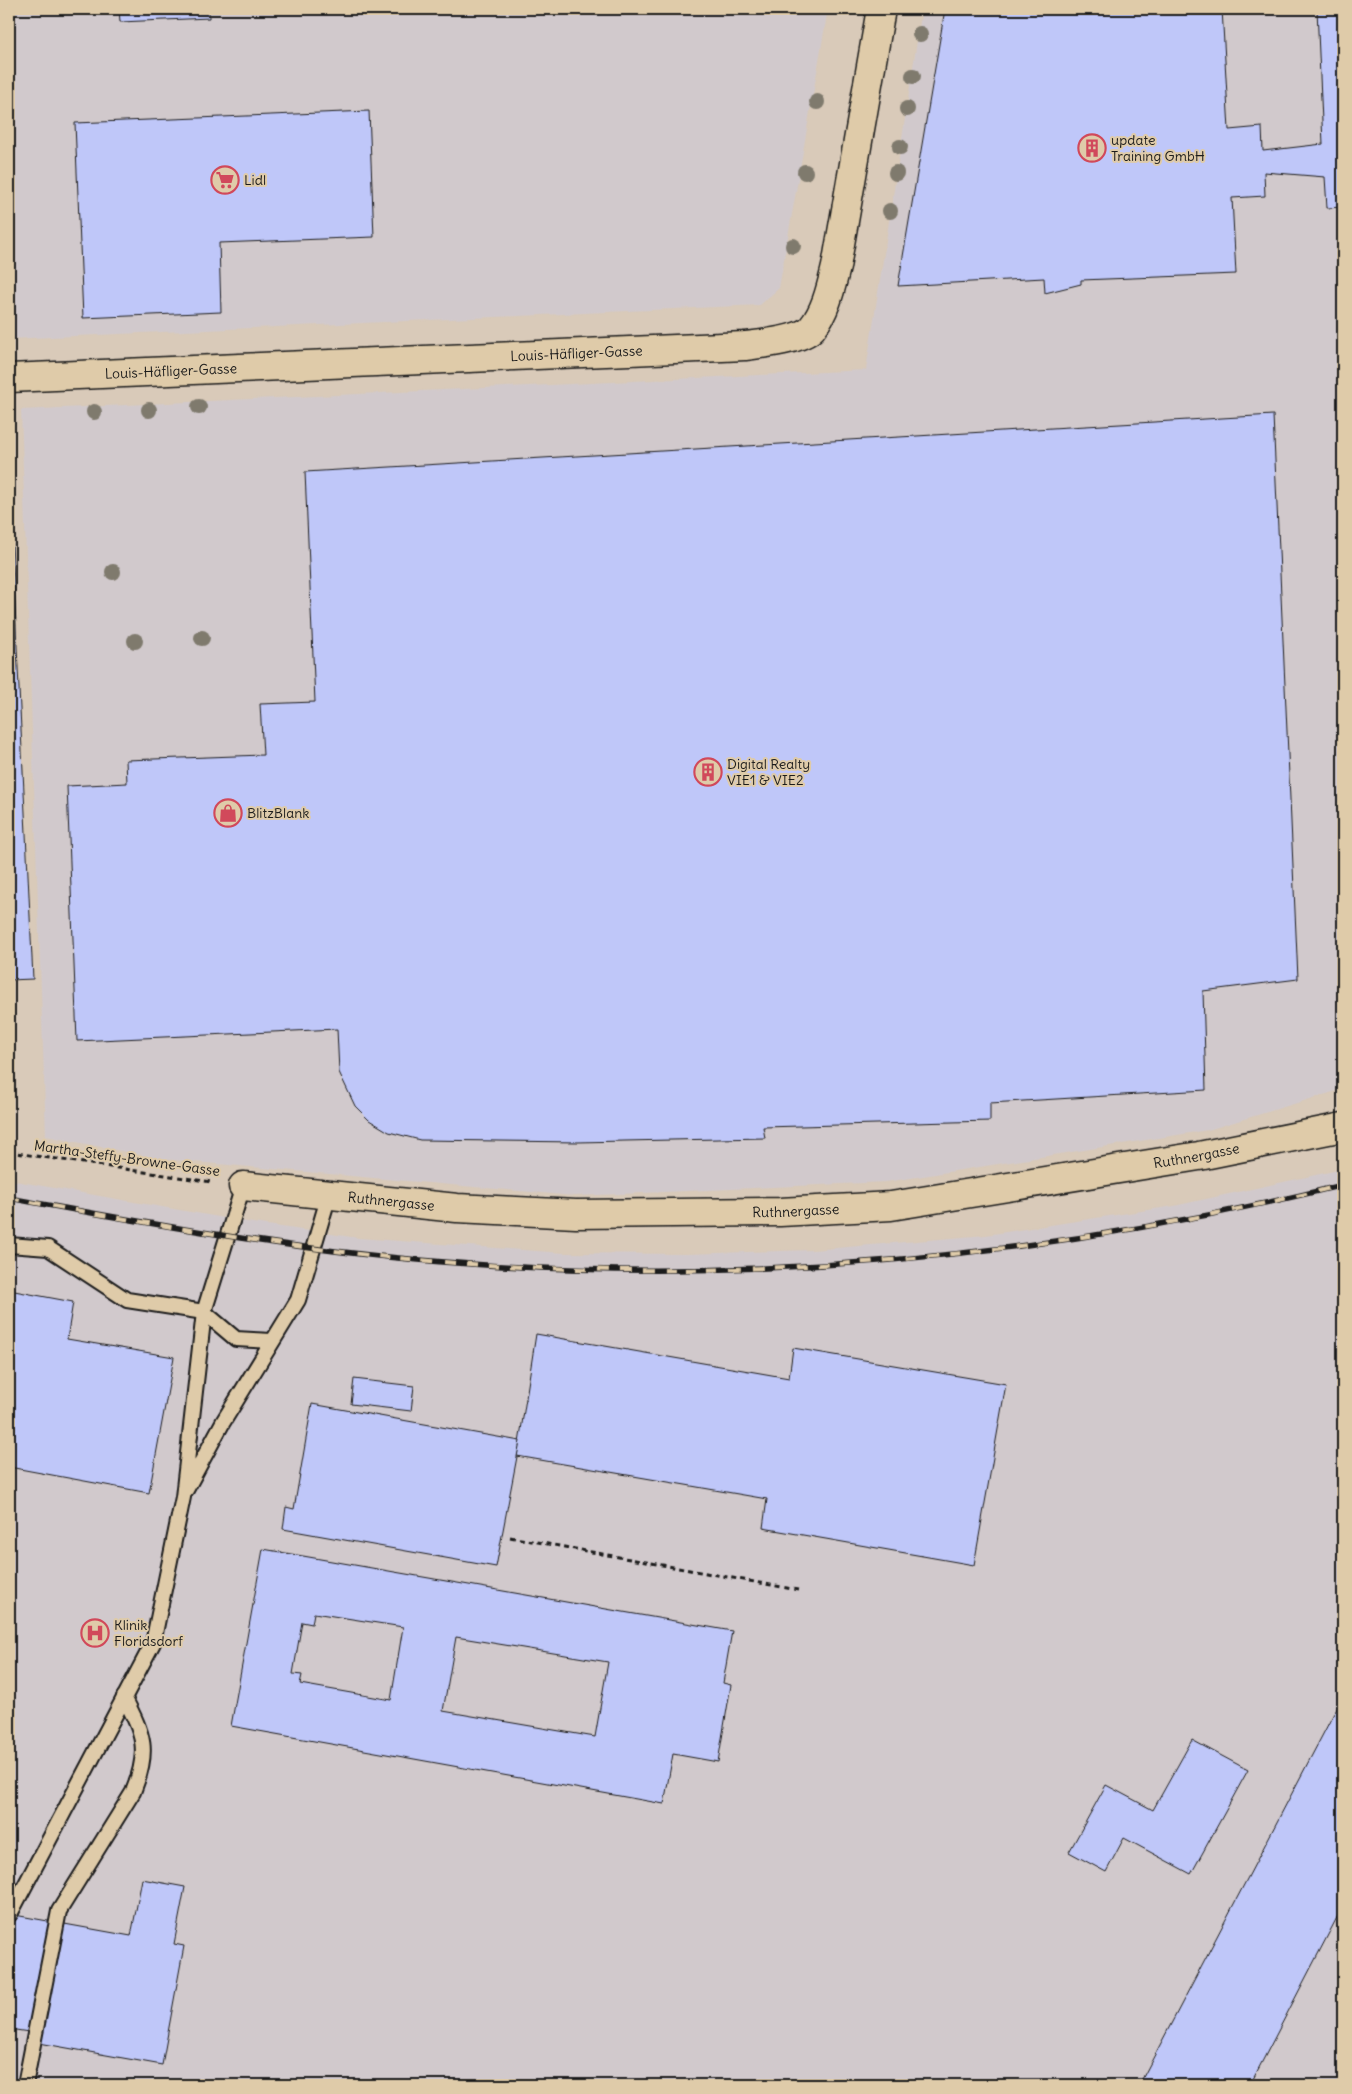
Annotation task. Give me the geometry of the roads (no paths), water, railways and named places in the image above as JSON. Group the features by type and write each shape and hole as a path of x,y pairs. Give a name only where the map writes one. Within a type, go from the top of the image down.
{"street":[{"name":"Louis-Häfliger-Gasse","path":"9,378 735,346 784,341 811,329 828,300 836,267 881,9"},
{"name":"Ruthnergasse","path":"243,1186 457,1208 576,1214 780,1212 891,1206 1199,1156 1343,1127"}],"lane":[{"path":"10,1914 153,1643 183,1497 204,1312 243,1186"},
{"path":"183,1497 222,1422 298,1300 329,1195"},
{"path":"9,1245 48,1248 127,1300 204,1312 236,1339 272,1341"},
{"path":"25,2085 59,1911 133,1792 144,1756 143,1739 124,1697"}],"railway":[{"path":"9,1198 181,1229 355,1253 471,1264 581,1269 691,1270 801,1266 910,1258 1019,1246 1128,1230 1236,1209 1343,1185"}],"place":[{"name":"update Training GmbH","path":"1092,148"},
{"name":"Lidl","path":"225,180"},
{"name":"Digital Realty VIE1 & VIE2","path":"708,772"},
{"name":"BlitzBlank","path":"228,813"},
{"name":"Klinik Floridsdorf","path":"95,1633"}]}
